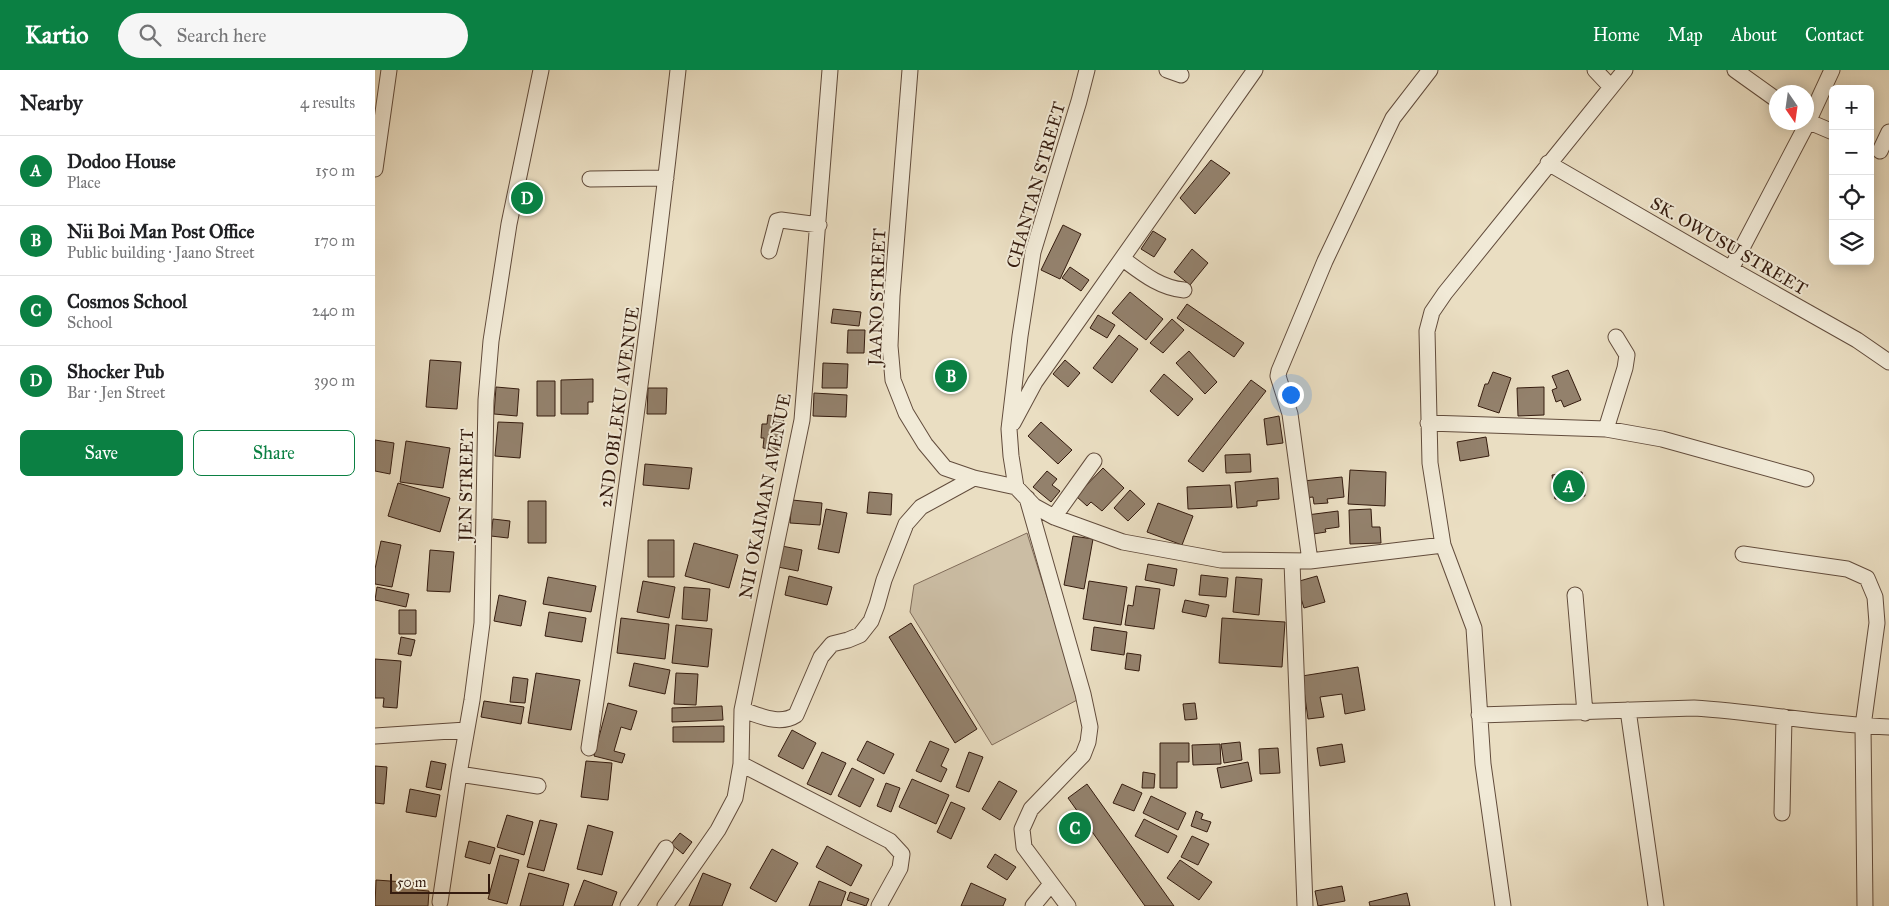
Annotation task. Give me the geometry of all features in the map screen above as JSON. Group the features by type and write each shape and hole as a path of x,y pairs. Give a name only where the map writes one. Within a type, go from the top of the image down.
{"street":[{"path":"375,169 389,70"},
{"name":"JEN STREET","path":"440,902 482,623 486,400 491,341 509,224 541,70"},
{"name":"2ND OBLEKU AVENUE","path":"589,748 616,568 655,278 678,70"},
{"name":"NII OKAIMAN AVENUE","path":"665,906 718,830 735,798 741,764 742,710 802,420 830,70"},
{"name":"JAANO STREET","path":"910,70 890,346 893,380 906,413 925,444 945,468 974,478 1016,487"},
{"name":"CHANTAN STREET","path":"1016,487 1009,429 1020,336 1033,252 1087,70"},
{"path":"1009,429 1035,382 1255,70"},
{"path":"1310,561 1291,414 1278,376 1279,371 1325,260 1393,118 1431,70"},
{"path":"1595,70 1611,87"},
{"path":"1503,906 1483,764 1473,628 1443,545 1430,463 1427,331 1432,312 1445,293 1548,163 1625,70"},
{"path":"1735,70 1769,94"},
{"path":"1814,107 1832,70"},
{"path":"1814,124 1829,130"},
{"path":"1731,269 1802,130"},
{"path":"1880,150 1889,132"},
{"name":"SK. OWUSU STREET","path":"1548,163 1857,340 1889,362"},
{"path":"590,179 666,178"},
{"path":"769,251 777,221 819,225"},
{"path":"1123,259 1160,284 1169,288 1184,290"},
{"path":"1606,429 1625,368 1627,355 1616,336"},
{"path":"1428,423 1606,429 1662,439 1806,479"},
{"path":"1054,517 1094,461"},
{"path":"742,710 778,721 789,720 796,715 821,657 832,644 860,635 871,621 884,580 906,524 921,507 974,478"},
{"path":"1016,487 1034,506 1054,517 1123,542 1221,560 1310,561 1443,545"},
{"path":"1027,498 1083,694 1090,728 1083,756 1031,810 1022,829 1023,847 1068,906"},
{"path":"1743,554 1847,569 1867,578 1875,597 1877,622 1863,726 1865,906"},
{"path":"1292,562 1305,906"},
{"path":"1575,595 1585,713"},
{"path":"1479,715 1694,708 1730,710 1863,726 1889,727"},
{"path":"1628,710 1656,906"},
{"path":"1782,813 1785,717"},
{"path":"375,736 466,730"},
{"path":"741,764 890,841 902,854 900,868 879,906"},
{"path":"459,774 538,786"},
{"path":"628,906 666,848"},
{"path":"1033,906 1051,884"}],"shaded area":[{"path":"1027,533 1079,699 992,745 910,612 914,585"}],"building":[{"path":"1211,160 1230,173 1195,214 1180,198"},
{"path":"1063,225 1081,234 1060,279 1041,270"},
{"path":"1153,231 1166,239 1154,257 1141,249"},
{"path":"1192,249 1208,263 1190,285 1174,272"},
{"path":"1070,267 1089,280 1081,291 1062,278"},
{"path":"1130,292 1163,319 1146,340 1112,313"},
{"path":"1187,304 1244,343 1234,357 1177,318"},
{"path":"833,309 861,312 859,326 831,323"},
{"path":"1098,315 1115,325 1107,338 1090,328"},
{"path":"1172,319 1184,330 1163,353 1150,343"},
{"path":"848,330 865,330 864,353 847,353"},
{"path":"1119,335 1138,349 1112,383 1093,368"},
{"path":"1189,351 1217,382 1205,394 1176,363"},
{"path":"430,360 461,362 457,409 426,407"},
{"path":"1065,360 1080,373 1068,387 1053,374"},
{"path":"823,363 848,364 847,388 822,388"},
{"path":"1568,370 1581,400 1564,407 1561,400 1556,402 1552,390 1557,388 1552,376"},
{"path":"1493,372 1511,378 1499,413 1478,406 1485,384 1488,384"},
{"path":"1164,374 1193,399 1178,416 1150,391"},
{"path":"593,379 593,402 588,402 588,414 561,414 561,380"},
{"path":"1251,380 1266,391 1203,472 1188,461"},
{"path":"537,381 555,381 555,416 537,416"},
{"path":"496,387 519,389 517,416 494,414"},
{"path":"1544,387 1544,415 1518,416 1517,388"},
{"path":"648,388 667,388 666,414 647,414"},
{"path":"814,393 847,395 846,417 813,416"},
{"path":"768,415 784,417 780,450 763,448 764,438 761,438 762,424 767,424"},
{"path":"1279,416 1283,443 1267,445 1264,419"},
{"path":"498,422 523,423 520,458 495,456"},
{"path":"1041,422 1072,450 1058,464 1028,436"},
{"path":"1486,437 1489,456 1460,461 1457,442"},
{"path":"375,440 394,443 390,474 375,471"},
{"path":"406,441 450,448 443,488 400,482"},
{"path":"1250,454 1251,472 1226,473 1225,455"},
{"path":"645,464 692,468 689,489 643,485"},
{"path":"1103,468 1124,488 1102,511 1091,502 1087,506 1076,496"},
{"path":"1350,470 1386,472 1385,506 1348,504"},
{"path":"1047,471 1057,479 1052,485 1060,491 1051,502 1033,487"},
{"path":"1582,472 1585,496 1555,499 1552,475"},
{"path":"1342,477 1344,497 1327,499 1328,503 1314,504 1313,497 1304,498 1303,481"},
{"path":"1278,478 1279,499 1257,501 1257,506 1237,508 1235,482"},
{"path":"398,483 450,498 440,532 388,516"},
{"path":"1230,485 1232,507 1188,509 1187,487"},
{"path":"1130,490 1145,504 1128,521 1114,508"},
{"path":"869,492 892,494 891,515 867,513"},
{"path":"792,500 822,503 820,525 790,523"},
{"path":"528,501 546,501 546,543 528,543"},
{"path":"1158,503 1193,516 1182,545 1147,532"},
{"path":"826,509 847,513 839,553 818,549"},
{"path":"1371,509 1372,527 1380,527 1381,543 1350,544 1349,510"},
{"path":"1338,511 1339,527 1325,529 1326,532 1313,534 1307,515"},
{"path":"493,519 510,521 508,538 491,536"},
{"path":"1073,536 1093,539 1084,589 1064,585"},
{"path":"648,540 674,540 674,577 648,577"},
{"path":"381,541 401,545 392,587 375,584 375,569"},
{"path":"694,543 738,555 729,588 685,576"},
{"path":"782,546 802,550 798,571 778,567"},
{"path":"430,550 454,552 450,592 427,591"},
{"path":"1148,564 1177,569 1174,586 1145,580"},
{"path":"1201,575 1228,578 1226,597 1199,595"},
{"path":"789,576 832,587 827,605 785,595"},
{"path":"1317,576 1325,602 1304,608 1296,582"},
{"path":"548,577 596,586 591,612 543,604"},
{"path":"1236,577 1262,579 1259,615 1233,612"},
{"path":"643,581 675,587 669,618 637,612"},
{"path":"1089,581 1127,587 1121,625 1083,619"},
{"path":"1136,586 1160,589 1154,629 1125,625 1128,605 1133,606"},
{"path":"377,587 409,594 406,607 375,600"},
{"path":"684,587 710,589 707,621 682,619"},
{"path":"499,595 526,601 521,626 494,621"},
{"path":"1185,600 1209,605 1206,617 1182,612"},
{"path":"399,610 416,610 416,634 399,634"},
{"path":"549,612 586,618 582,642 545,636"},
{"path":"621,618 669,624 665,659 617,653"},
{"path":"1222,618 1285,622 1282,667 1219,663"},
{"path":"911,623 977,729 955,743 889,637"},
{"path":"676,625 712,629 708,667 672,663"},
{"path":"1094,627 1127,632 1124,655 1091,650"},
{"path":"401,637 415,640 411,656 398,654"},
{"path":"1127,653 1141,655 1139,671 1125,669"},
{"path":"375,659 401,661 397,708 383,707 384,698 375,698"},
{"path":"634,663 670,670 665,694 629,686"},
{"path":"1358,667 1365,710 1345,714 1342,694 1320,697 1324,717 1308,719 1302,676"},
{"path":"536,673 580,680 571,730 528,723"},
{"path":"676,673 698,674 696,705 674,704"},
{"path":"513,677 528,679 525,703 510,702"},
{"path":"484,701 524,707 521,724 481,717"},
{"path":"608,703 637,711 631,730 621,727 614,751 625,754 622,763 594,756"},
{"path":"1195,703 1197,719 1185,720 1183,704"},
{"path":"722,706 723,720 672,722 672,708"},
{"path":"724,726 724,742 673,742 673,727"},
{"path":"792,730 816,743 803,769 778,756"},
{"path":"867,741 894,754 884,774 857,760"},
{"path":"930,741 949,749 941,766 947,769 941,782 916,771"},
{"path":"1240,742 1242,760 1224,763 1221,744"},
{"path":"1160,743 1189,743 1189,762 1177,762 1177,788 1160,788"},
{"path":"1220,744 1221,764 1193,765 1192,745"},
{"path":"1342,744 1345,762 1320,766 1317,748"},
{"path":"1278,748 1280,773 1260,774 1259,749"},
{"path":"822,752 846,763 831,795 807,784"},
{"path":"969,752 983,757 969,792 956,787"},
{"path":"431,761 446,764 441,790 426,787"},
{"path":"586,761 612,763 608,800 581,797"},
{"path":"1248,762 1252,781 1221,788 1217,768"},
{"path":"375,766 387,767 384,804 375,803"},
{"path":"852,768 874,779 860,807 838,796"},
{"path":"1143,772 1155,774 1154,788 1142,788"},
{"path":"912,779 949,795 936,824 899,807"},
{"path":"999,781 1017,791 1000,820 982,809"},
{"path":"886,783 900,788 891,812 877,806"},
{"path":"1087,784 1174,906 1145,906 1068,798"},
{"path":"1122,784 1142,793 1134,811 1113,803"},
{"path":"410,789 440,795 436,817 406,812"},
{"path":"1151,796 1186,813 1178,830 1143,813"},
{"path":"951,802 965,808 951,839 937,832"},
{"path":"1196,811 1203,814 1201,819 1211,822 1207,832 1191,826"},
{"path":"507,815 533,822 524,855 497,847"},
{"path":"1144,819 1177,836 1168,853 1135,836"},
{"path":"540,820 557,824 544,871 527,867"},
{"path":"588,825 613,832 602,875 577,869"},
{"path":"680,833 692,842 683,854 671,844"},
{"path":"1192,836 1209,844 1198,865 1181,857"},
{"path":"469,841 495,848 490,864 465,857"},
{"path":"827,846 862,865 851,886 816,867"},
{"path":"772,849 798,863 776,902 750,888"},
{"path":"995,854 1016,867 1007,880 987,867"},
{"path":"500,855 519,860 507,904 488,899"},
{"path":"1180,860 1212,882 1199,900 1167,878"},
{"path":"529,873 569,884 563,906 520,906"},
{"path":"703,873 731,884 722,906 689,906"},
{"path":"376,880 418,883 417,890 429,891 428,906 375,906"},
{"path":"584,880 617,892 612,906 574,906"},
{"path":"819,881 846,892 841,906 809,906"},
{"path":"971,883 1006,899 1003,906 961,906"},
{"path":"1342,886 1345,901 1318,906 1315,891"},
{"path":"850,892 869,899 866,906 847,900"},
{"path":"1407,893 1410,906 1370,906 1369,902"}],"place":[{"name":"Shocker Pub","path":"527,198"},
{"name":"Nii Boi Man Post Office","path":"951,376"},
{"name":"Dodoo House","path":"1569,486"},
{"name":"Cosmos School","path":"1075,828"}]}
